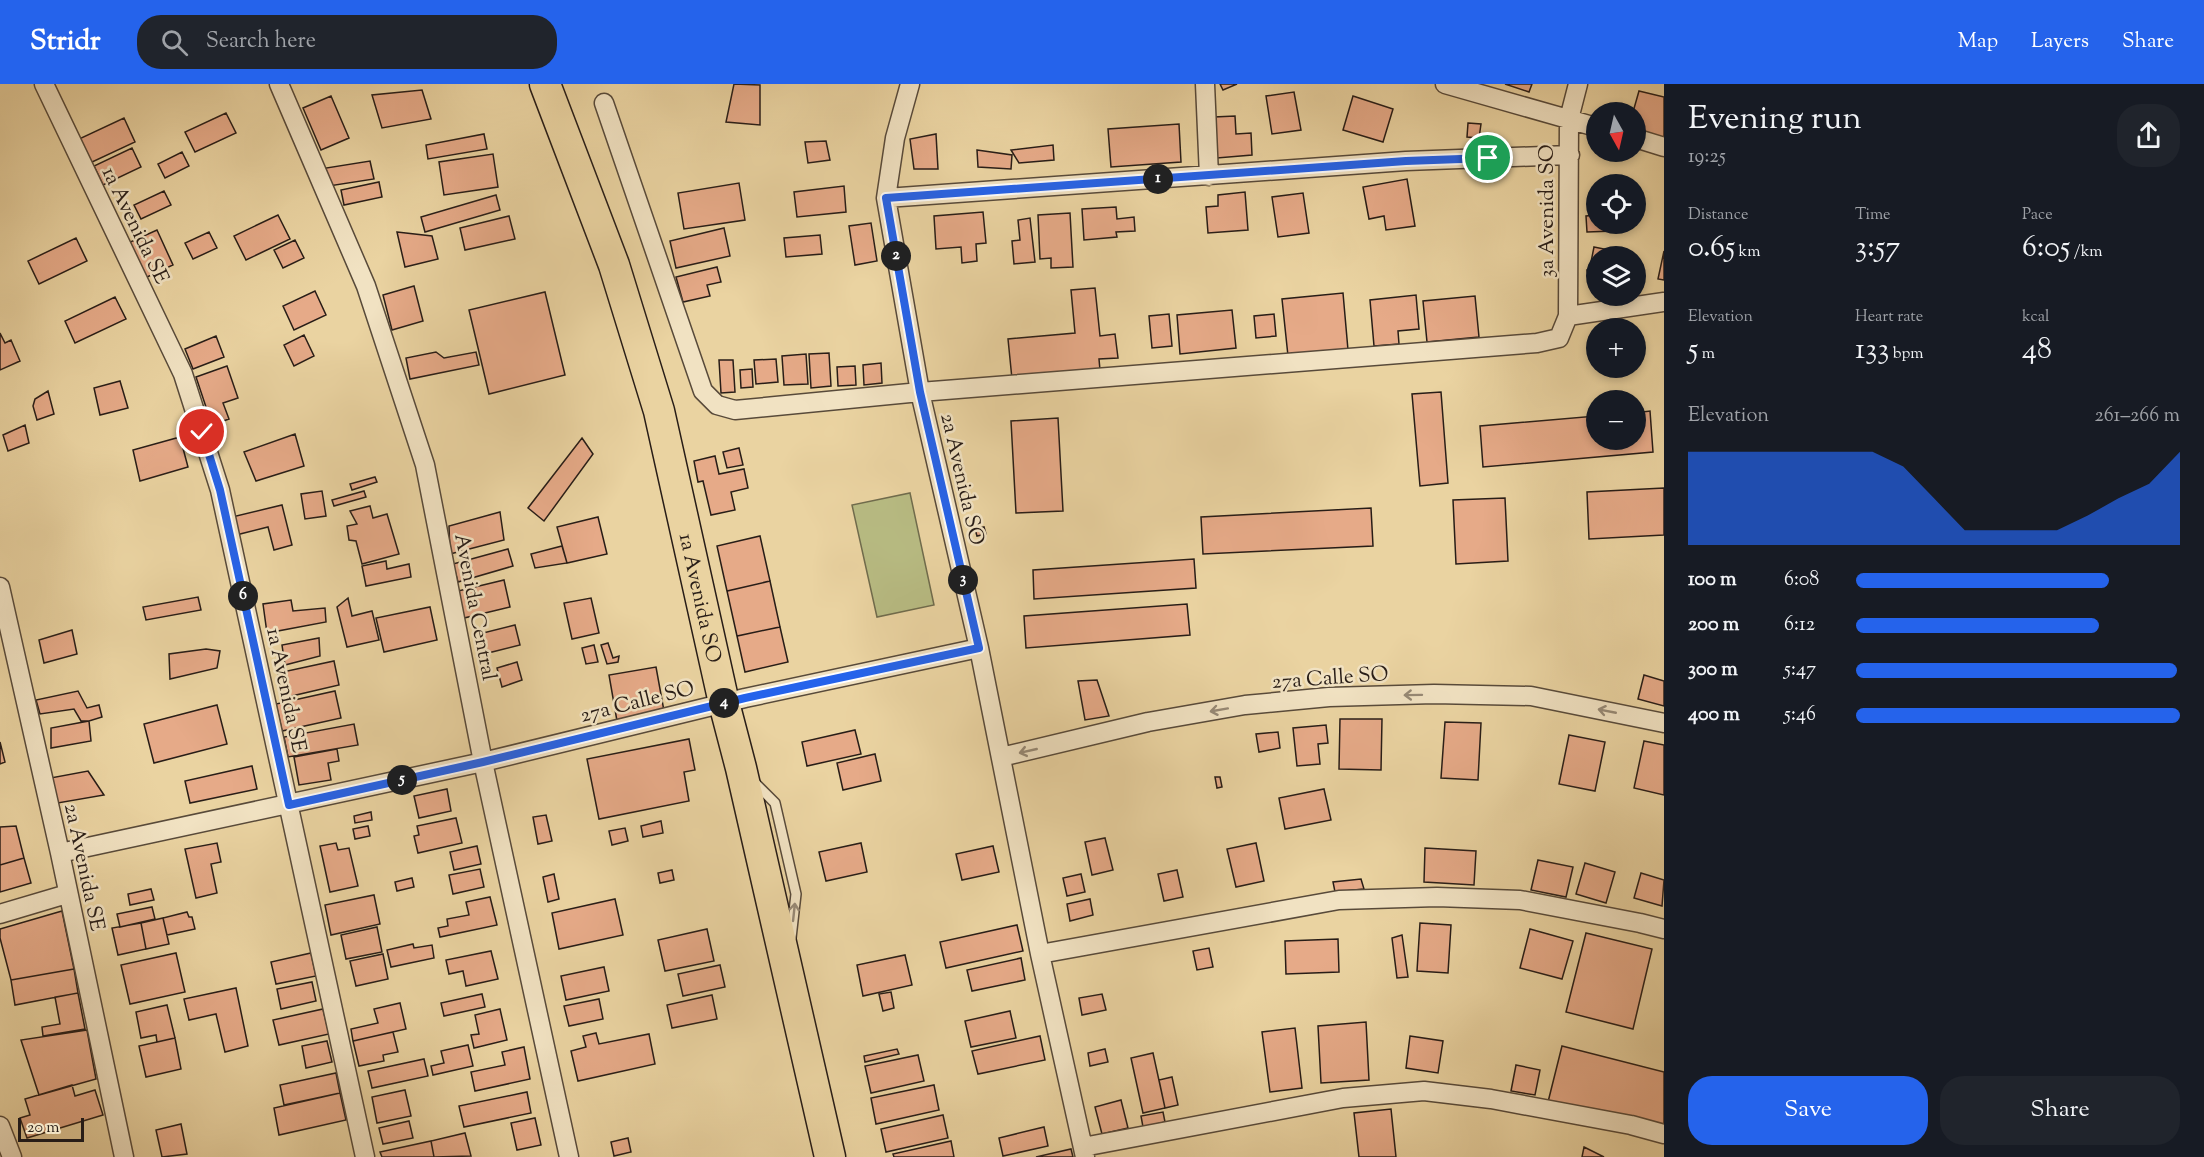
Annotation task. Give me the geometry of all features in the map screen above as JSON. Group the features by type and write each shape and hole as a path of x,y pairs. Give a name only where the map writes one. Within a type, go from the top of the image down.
{"highway":[{"name":"1a Avenida SO","path":"544,84 614,265 659,411 724,703 831,1157"}],"street":[{"name":"1a Avenida SE","path":"44,84 183,374 220,490 365,1157"},
{"name":"Avenida Central","path":"279,84 366,286 425,465 483,762 569,1157"},
{"name":"2a Avenida SO","path":"910,84 896,138 886,198 920,392 979,648 1040,954 1084,1152"},
{"path":"1205,84 1209,176"},
{"path":"1445,84 1586,124"},
{"name":"3a Avenida SO","path":"920,392 1537,343 1559,338 1568,316 1569,119 1578,84"},
{"path":"604,103 703,392 717,405 735,410 920,392"},
{"path":"1646,141 1664,147"},
{"path":"886,198 1406,161 1570,155"},
{"path":"1568,316 1664,302"},
{"name":"2a Avenida SE","path":"0,587 8,665 60,853 124,1157"},
{"name":"27a Calle SO","path":"60,853 483,762 724,703 979,648"},
{"name":"27a Calle SO","path":"1001,757 1148,722 1245,705 1329,697 1434,694 1531,696 1664,723"},
{"path":"0,914 68,894"},
{"path":"1040,954 1244,916 1350,900 1437,897 1520,900 1664,929"},
{"path":"1084,1152 1343,1098 1424,1091 1491,1100 1631,1125 1664,1134"},
{"path":"0,1126 12,1157"}],"green space":[{"path":"910,493 934,605 877,617 852,505"}],"building":[{"path":"734,84 760,85 760,125 726,122"},
{"path":"1220,84 1237,84 1223,90"},
{"path":"1505,84 1532,84 1529,92"},
{"path":"422,90 431,119 382,128 372,95"},
{"path":"1639,91 1664,97 1664,142 1646,137 1646,102 1636,102"},
{"path":"1294,92 1301,130 1272,134 1266,96"},
{"path":"331,96 349,138 321,150 303,108"},
{"path":"1353,96 1393,109 1383,142 1343,130"},
{"path":"226,113 236,133 195,152 185,132"},
{"path":"1235,116 1236,134 1251,133 1252,155 1217,158 1214,117"},
{"path":"124,118 135,142 90,163 79,139"},
{"path":"1468,123 1481,124 1479,138 1467,137"},
{"path":"1179,124 1181,162 1111,167 1108,129"},
{"path":"484,134 487,149 428,159 426,145"},
{"path":"936,134 938,169 914,169 910,139"},
{"path":"826,141 830,160 808,163 805,142"},
{"path":"1053,145 1054,160 1019,163 1011,150"},
{"path":"132,148 141,167 103,185 94,166"},
{"path":"977,150 1012,155 1011,169 978,167"},
{"path":"182,152 189,166 165,178 158,164"},
{"path":"493,154 498,187 444,195 439,162"},
{"path":"370,161 374,179 329,186 326,168"},
{"path":"1407,179 1415,226 1386,230 1384,216 1369,219 1363,187"},
{"path":"379,182 382,197 344,205 341,190"},
{"path":"739,183 745,220 684,229 678,193"},
{"path":"844,186 846,212 797,217 794,192"},
{"path":"164,191 171,205 141,219 134,205"},
{"path":"1245,192 1248,230 1208,233 1206,207 1218,206 1218,195"},
{"path":"1303,193 1309,233 1278,237 1272,197"},
{"path":"496,195 500,210 425,232 421,217"},
{"path":"1116,207 1117,219 1134,217 1135,231 1116,232 1117,237 1084,240 1082,209"},
{"path":"983,212 986,243 976,244 977,261 962,263 961,247 936,249 934,216"},
{"path":"1070,213 1073,267 1051,268 1051,258 1040,259 1038,215"},
{"path":"278,215 290,239 246,260 234,236"},
{"path":"509,216 515,239 465,250 460,228"},
{"path":"1030,218 1035,262 1014,264 1012,241 1020,240 1018,220"},
{"path":"871,223 877,261 855,265 849,226"},
{"path":"724,228 730,256 676,268 670,241"},
{"path":"157,230 173,265 145,278 128,243"},
{"path":"209,232 217,248 193,259 185,243"},
{"path":"397,232 432,236 438,259 405,267"},
{"path":"820,235 822,254 786,257 784,238"},
{"path":"76,238 87,261 39,284 28,261"},
{"path":"295,240 304,258 283,268 274,250"},
{"path":"1664,251 1664,280 1658,279"},
{"path":"717,267 721,282 707,285 710,296 683,302 676,277"},
{"path":"414,286 423,321 392,330 383,295"},
{"path":"1095,288 1100,336 1115,334 1118,358 1099,359 1100,370 1012,379 1008,339 1075,333 1071,290"},
{"path":"315,291 326,315 294,330 283,306"},
{"path":"545,292 565,375 489,394 469,310"},
{"path":"1343,293 1348,350 1288,356 1282,299"},
{"path":"1416,295 1419,329 1398,331 1399,344 1374,346 1370,300"},
{"path":"1475,296 1479,337 1427,342 1423,301"},
{"path":"115,297 126,319 75,343 65,321"},
{"path":"1232,310 1236,348 1180,354 1177,315"},
{"path":"1169,314 1172,346 1152,348 1149,316"},
{"path":"1274,314 1276,336 1256,338 1254,316"},
{"path":"0,333 5,343 11,340 20,361 0,370"},
{"path":"304,335 314,356 294,366 284,345"},
{"path":"216,336 224,357 193,369 185,349"},
{"path":"436,352 444,358 476,352 479,365 410,379 406,358"},
{"path":"829,353 831,386 811,388 809,354"},
{"path":"806,354 808,384 784,385 782,356"},
{"path":"776,359 778,382 756,384 754,360"},
{"path":"719,360 733,360 735,392 721,393"},
{"path":"881,363 882,383 864,385 863,365"},
{"path":"227,366 238,398 223,403 229,419 212,425 196,377"},
{"path":"855,366 856,385 838,386 837,367"},
{"path":"752,369 753,387 741,388 740,370"},
{"path":"120,381 128,408 100,415 94,388"},
{"path":"48,391 54,414 37,420 33,406 35,399"},
{"path":"1441,392 1448,483 1420,486 1412,394"},
{"path":"1650,411 1653,452 1483,467 1480,426 1586,417 1586,450 1646,450 1646,412"},
{"path":"1058,418 1063,511 1016,513 1011,421"},
{"path":"25,425 29,443 8,451 3,435"},
{"path":"295,434 304,466 256,481 244,452"},
{"path":"180,437 188,467 140,481 133,450"},
{"path":"582,438 593,454 544,521 528,508"},
{"path":"739,448 743,465 727,468 723,452"},
{"path":"715,456 719,474 744,469 748,488 731,492 735,510 711,515 703,481 698,482 694,461"},
{"path":"375,477 377,482 352,490 350,484"},
{"path":"1664,488 1664,535 1589,539 1587,492"},
{"path":"322,491 326,516 305,519 301,494"},
{"path":"364,491 366,497 334,506 332,500"},
{"path":"1505,498 1508,561 1456,564 1453,500"},
{"path":"282,505 292,545 274,550 268,527 236,535 232,517"},
{"path":"370,506 373,518 387,514 399,554 362,564 356,541 349,540 347,526 357,524 350,511"},
{"path":"1371,508 1373,546 1203,554 1201,517"},
{"path":"500,512 504,540 450,554 449,526"},
{"path":"598,517 607,554 567,563 557,527"},
{"path":"984,527 986,534 977,536 975,529"},
{"path":"760,536 770,581 727,591 717,546"},
{"path":"562,546 567,563 535,568 531,554"},
{"path":"508,549 513,566 458,582 453,564"},
{"path":"1194,559 1196,588 1034,599 1033,570"},
{"path":"386,561 387,569 409,564 411,577 366,586 362,566"},
{"path":"504,580 510,607 464,618 458,591"},
{"path":"770,581 780,627 737,636 727,591"},
{"path":"198,597 201,610 146,620 143,607"},
{"path":"348,598 352,616 372,611 379,640 347,647 337,607"},
{"path":"591,598 599,633 572,639 564,603"},
{"path":"291,600 293,611 325,608 326,622 267,633 263,604"},
{"path":"1187,604 1190,635 1026,648 1024,616"},
{"path":"430,607 437,640 384,652 376,618"},
{"path":"515,625 520,645 484,654 479,634"},
{"path":"780,627 788,662 745,672 737,636"},
{"path":"72,630 77,654 44,663 39,640"},
{"path":"319,638 320,656 285,665 282,645"},
{"path":"608,643 613,658 619,656 618,662 607,664 601,645"},
{"path":"594,645 598,662 586,664 582,648"},
{"path":"206,649 220,651 217,668 170,679 169,654"},
{"path":"334,661 339,685 283,698 278,673"},
{"path":"517,662 522,680 502,687 497,668"},
{"path":"656,667 664,711 617,721 609,675"},
{"path":"1644,675 1664,681 1664,706 1638,699"},
{"path":"1097,680 1109,716 1085,720 1078,681"},
{"path":"78,691 87,708 99,705 102,717 81,721 74,709 40,714 36,700"},
{"path":"335,691 341,718 282,731 276,704"},
{"path":"217,705 227,744 154,763 144,724"},
{"path":"1340,719 1382,719 1381,770 1339,769"},
{"path":"89,721 91,741 51,748 51,728"},
{"path":"1445,722 1481,723 1478,780 1441,778"},
{"path":"354,724 358,745 288,757 284,737"},
{"path":"1326,725 1328,743 1318,744 1320,764 1297,766 1293,728"},
{"path":"855,730 861,754 807,766 802,742"},
{"path":"1278,732 1280,748 1259,752 1256,734"},
{"path":"1569,735 1605,742 1595,791 1559,784"},
{"path":"689,739 695,770 684,772 689,801 599,819 587,759"},
{"path":"1644,741 1664,745 1664,795 1634,788"},
{"path":"0,742 5,762 0,764"},
{"path":"337,749 339,761 328,763 331,780 299,785 294,757"},
{"path":"875,754 881,781 843,790 837,763"},
{"path":"252,766 257,789 190,803 185,781"},
{"path":"88,771 104,795 52,804 45,779"},
{"path":"1215,777 1220,777 1222,787 1217,788"},
{"path":"447,789 451,811 419,818 414,796"},
{"path":"1324,789 1331,820 1285,829 1279,798"},
{"path":"371,812 372,820 355,823 354,816"},
{"path":"546,815 552,841 538,844 533,817"},
{"path":"456,818 462,843 418,853 414,836 419,835 417,826"},
{"path":"661,821 663,833 643,837 641,826"},
{"path":"16,826 24,858 0,865 0,827"},
{"path":"368,826 370,836 355,839 353,829"},
{"path":"625,828 628,841 612,845 609,831"},
{"path":"1105,838 1113,870 1092,875 1085,842"},
{"path":"217,843 221,862 211,864 217,893 196,898 185,849"},
{"path":"336,843 338,850 349,848 358,886 330,892 320,846"},
{"path":"861,843 867,872 826,881 819,852"},
{"path":"1256,843 1264,881 1236,887 1227,849"},
{"path":"477,846 481,864 454,870 450,852"},
{"path":"993,846 999,872 962,880 956,854"},
{"path":"1425,848 1476,851 1474,885 1424,882"},
{"path":"24,858 31,883 0,892 0,865"},
{"path":"1538,860 1573,867 1566,897 1531,890"},
{"path":"1585,863 1615,872 1606,903 1576,894"},
{"path":"480,869 484,887 453,894 449,875"},
{"path":"672,870 674,880 660,883 658,873"},
{"path":"1177,870 1183,897 1164,901 1158,874"},
{"path":"1641,873 1664,880 1662,906 1634,898"},
{"path":"554,874 559,899 548,902 543,877"},
{"path":"1081,874 1085,892 1067,896 1063,878"},
{"path":"412,878 414,887 397,891 395,882"},
{"path":"1361,879 1364,889 1335,892 1333,882"},
{"path":"151,889 154,900 130,905 128,894"},
{"path":"374,895 380,924 331,935 325,905"},
{"path":"490,897 497,925 440,937 438,928 448,926 447,919 469,915 466,902"},
{"path":"615,899 623,935 559,949 552,913"},
{"path":"1090,899 1093,915 1070,921 1067,904"},
{"path":"152,907 155,919 120,927 117,914"},
{"path":"62,911 74,969 11,980 0,938 0,929"},
{"path":"187,912 189,917 192,917 195,929 167,935 163,918"},
{"path":"163,918 169,944 146,949 141,923"},
{"path":"141,923 146,949 118,955 112,928"},
{"path":"1420,923 1451,925 1448,973 1417,971"},
{"path":"1017,925 1023,951 946,968 940,942"},
{"path":"377,927 382,952 346,959 341,935"},
{"path":"707,929 714,961 665,971 658,940"},
{"path":"1530,929 1573,941 1562,979 1520,968"},
{"path":"1586,933 1652,949 1633,1029 1566,1012"},
{"path":"1402,935 1408,977 1397,978 1392,938"},
{"path":"1338,939 1339,972 1286,974 1285,941"},
{"path":"413,944 414,948 432,945 434,958 391,967 387,950"},
{"path":"1209,948 1213,967 1197,970 1193,951"},
{"path":"491,951 498,979 466,986 463,971 449,974 446,960"},
{"path":"176,953 185,992 130,1004 121,965"},
{"path":"311,953 316,976 276,984 271,962"},
{"path":"383,954 388,979 356,986 350,961"},
{"path":"905,955 912,985 863,996 857,965"},
{"path":"1021,958 1025,980 972,991 967,970"},
{"path":"720,965 725,987 683,996 678,974"},
{"path":"604,967 609,991 566,1000 561,976"},
{"path":"74,969 78,993 15,1005 11,980"},
{"path":"312,982 316,1001 281,1009 277,989"},
{"path":"236,988 248,1046 225,1052 216,1014 189,1020 184,999"},
{"path":"891,992 894,1008 883,1011 879,994"},
{"path":"78,993 85,1029 43,1036 42,1027 60,1024 55,997"},
{"path":"482,994 485,1007 444,1016 441,1003"},
{"path":"1102,994 1106,1010 1082,1015 1079,998"},
{"path":"712,995 717,1019 672,1028 667,1005"},
{"path":"599,999 603,1019 569,1026 564,1006"},
{"path":"400,1003 406,1029 353,1041 351,1029 378,1023 374,1009"},
{"path":"167,1005 175,1038 157,1042 156,1035 141,1038 136,1012"},
{"path":"323,1009 329,1034 279,1045 273,1020"},
{"path":"500,1009 507,1040 474,1048 471,1035 479,1034 475,1015"},
{"path":"1010,1011 1016,1038 971,1047 965,1021"},
{"path":"1366,1022 1369,1080 1321,1083 1318,1026"},
{"path":"1295,1028 1302,1088 1270,1092 1262,1032"},
{"path":"87,1030 96,1079 39,1095 21,1040"},
{"path":"393,1032 398,1052 383,1055 384,1061 359,1066 353,1041"},
{"path":"596,1033 599,1044 649,1034 655,1064 578,1081 571,1051 586,1047 583,1036"},
{"path":"1040,1036 1045,1060 978,1074 972,1051"},
{"path":"1410,1036 1443,1041 1438,1073 1406,1068"},
{"path":"175,1038 181,1069 146,1077 139,1046"},
{"path":"327,1041 332,1062 306,1068 302,1046"},
{"path":"468,1045 473,1066 433,1075 431,1066 444,1063 441,1051"},
{"path":"1562,1046 1664,1072 1664,1129 1548,1102"},
{"path":"524,1047 530,1079 475,1091 471,1072 505,1065 502,1052"},
{"path":"897,1049 899,1054 865,1062 864,1056"},
{"path":"1105,1049 1108,1062 1090,1066 1088,1053"},
{"path":"1153,1053 1165,1108 1143,1113 1131,1058"},
{"path":"918,1055 924,1081 871,1093 865,1066"},
{"path":"424,1059 428,1076 372,1088 368,1071"},
{"path":"1516,1065 1540,1070 1535,1095 1511,1091"},
{"path":"336,1073 340,1093 284,1105 280,1085"},
{"path":"1172,1077 1178,1105 1165,1108 1159,1080"},
{"path":"72,1085 75,1096 95,1090 103,1115 27,1138 20,1118 30,1115 25,1099"},
{"path":"934,1085 939,1110 876,1124 871,1098"},
{"path":"405,1090 411,1116 377,1123 372,1097"},
{"path":"527,1092 531,1113 464,1127 459,1106"},
{"path":"340,1093 346,1120 279,1135 274,1108"},
{"path":"1121,1100 1128,1128 1102,1134 1095,1107"},
{"path":"1391,1109 1396,1157 1359,1157 1354,1113"},
{"path":"1163,1112 1165,1122 1143,1127 1141,1116"},
{"path":"943,1115 948,1138 886,1152 881,1129"},
{"path":"535,1118 541,1145 517,1150 511,1123"},
{"path":"409,1121 413,1138 383,1144 379,1128"},
{"path":"181,1124 187,1154 162,1157 156,1130"},
{"path":"1044,1127 1048,1146 1003,1156 999,1138"},
{"path":"465,1133 471,1156 434,1157 431,1141"},
{"path":"628,1138 631,1152 614,1156 611,1142"},
{"path":"431,1141 434,1157 382,1157 380,1152"},
{"path":"951,1141 954,1157 894,1157 893,1154"},
{"path":"1584,1147 1604,1157 1582,1157"},
{"path":"1071,1149 1073,1157 1036,1157"}],"route":[{"path":"202,432 220,490 289,805 483,762 745,698 979,648 920,392 886,198 1406,161 1488,158"}]}
